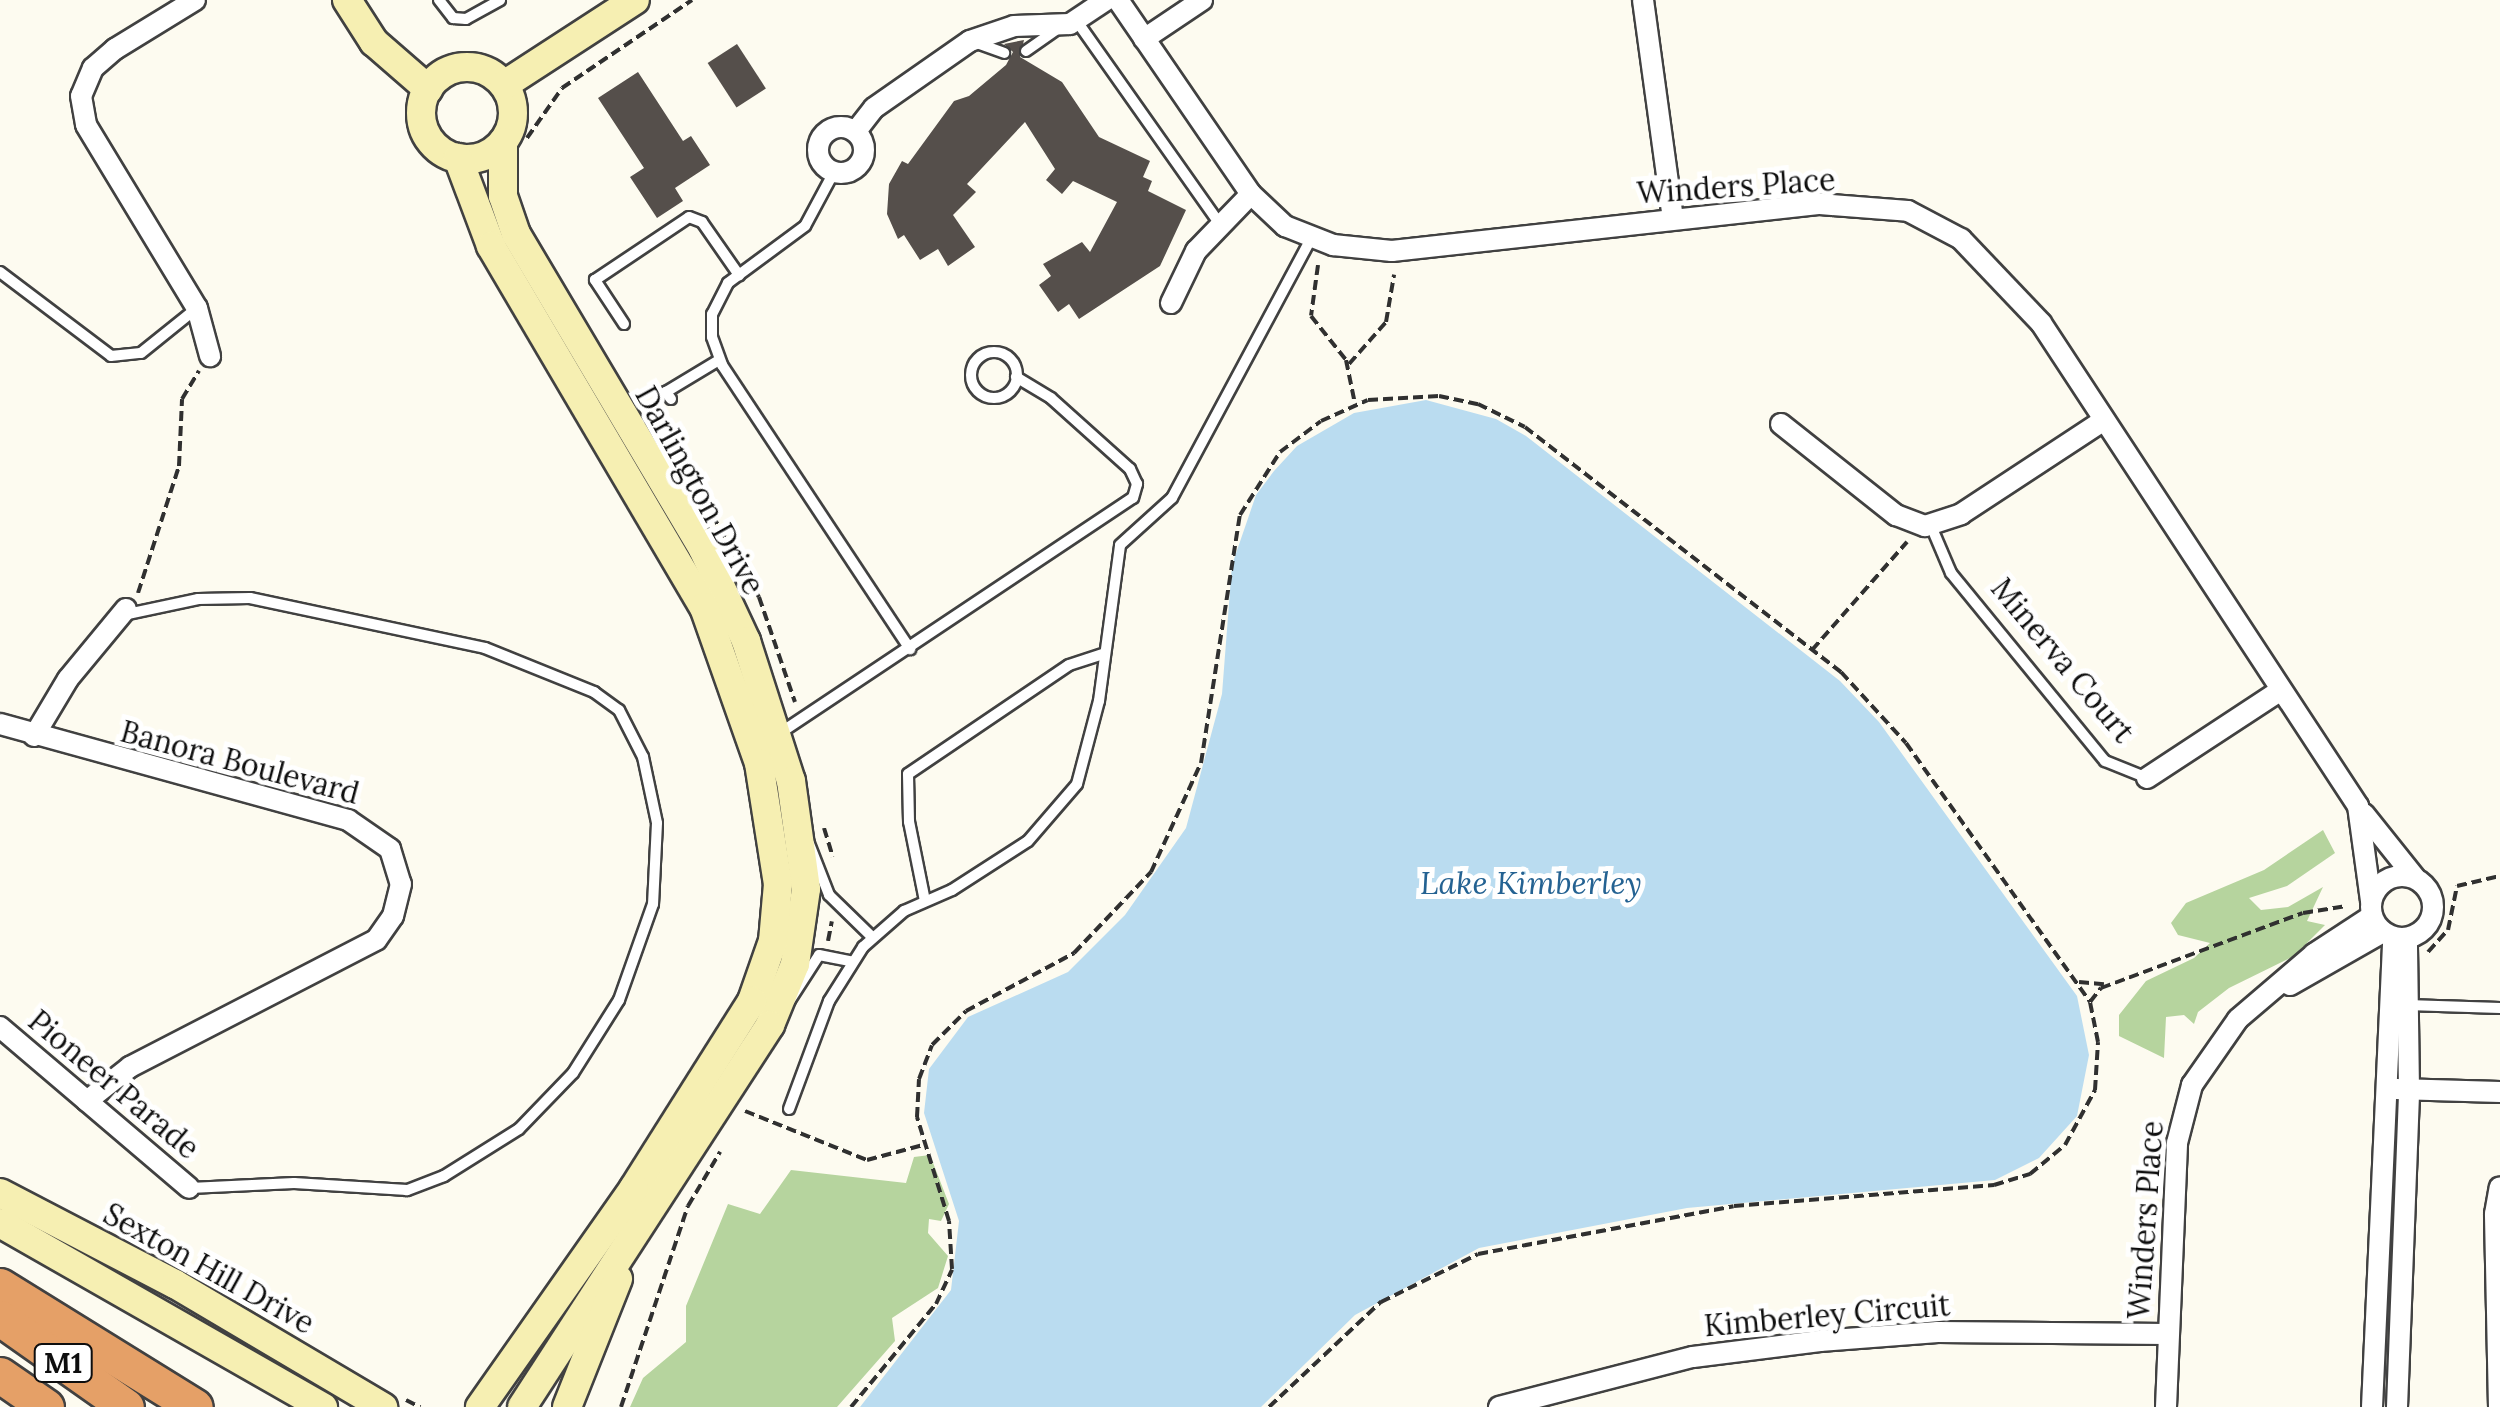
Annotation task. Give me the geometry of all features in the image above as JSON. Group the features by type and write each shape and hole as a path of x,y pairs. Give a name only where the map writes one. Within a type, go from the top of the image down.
{"highway":[{"path":"0,1286 196,1407"},
{"name":"M1","path":"0,1318 126,1407"},
{"name":"M1","path":"0,1375 46,1407"}],"street":[{"path":"196,0 114,49 93,68 81,96 86,125 197,308 210,356"},
{"path":"347,0 374,42 428,90"},
{"path":"504,86 634,0"},
{"path":"856,131 874,108 970,42 1014,26 1073,22 1106,0"},
{"name":"Winders Place","path":"1118,0 1251,194 1285,226 1312,237 1392,251 1820,204 1908,211 1961,239 2041,323 2357,805 2415,878"},
{"path":"1144,39 1202,0"},
{"path":"1643,0 1673,219"},
{"path":"464,67 504,86 513,108 513,149 458,158 436,148 423,126 428,90 464,67"},
{"path":"834,128 856,131 863,158 851,171 834,172 819,156 821,139 834,128"},
{"name":"Darlington Drive","path":"513,149 503,196 516,234 702,549 789,727 811,822 805,919 778,1011 522,1407"},
{"name":"Darlington Drive","path":"458,158 491,246 704,607 759,763 778,884 774,940 743,1018 634,1188 480,1407"},
{"path":"1171,303 1185,268 1220,224 1251,194"},
{"path":"1780,424 1923,525 1961,514 2104,420"},
{"path":"34,736 68,678 123,612"},
{"name":"Minerva Court","path":"2147,778 2280,690"},
{"name":"Banora Boulevard","path":"0,724 348,820 390,849 401,884 393,916 376,940 130,1066 87,1100"},
{"name":"Winders Place","path":"2166,1407 2184,1107 2211,1050 2258,1002 2386,927 2357,805"},
{"path":"2386,927 2422,932 2433,914 2430,892 2415,878 2386,880 2386,927 2409,1090 2397,1407"},
{"path":"2372,1407 2384,1089 2399,1005"},
{"name":"Pioneer Parade","path":"0,1027 189,1188"},
{"path":"2384,1089 2500,1092"},
{"path":"2499,1407 2495,1214 2500,1186"},
{"name":"Sexton Hill Drive","path":"0,1192 174,1284 383,1407"},
{"name":"Sexton Hill Drive","path":"0,1223 323,1407"},
{"path":"568,1407 613,1300 624,1254"},
{"name":"Kimberley Circuit","path":"1499,1407 1693,1357 1820,1342 1938,1332 2168,1334"}],"lane":[{"path":"439,0 453,18 466,19 500,0"},
{"path":"1026,51 1073,22 1220,224"},
{"path":"970,42 1004,53"},
{"path":"834,172 806,226 739,275 712,314 719,360 910,648"},
{"path":"624,324 595,280 688,217 702,222 739,275"},
{"path":"789,1109 829,1000 851,961 872,937 925,901 1019,848 1065,804 1090,748 1120,545 1172,498 1312,237"},
{"path":"0,272 111,356 141,352 197,308"},
{"path":"789,727 1125,507 1136,493 1136,479 1125,464 1052,398 1016,377 1012,362 994,353 979,359 971,374 977,390 993,398 1009,392 1016,377"},
{"path":"670,400 666,392 719,360"},
{"name":"Minerva Court","path":"1923,525 1944,564 2106,762 2147,778"},
{"path":"123,612 233,597 461,640 611,702 637,741 655,808 652,904 619,1000 573,1074 518,1129 444,1176 407,1190 294,1183 189,1188"},
{"path":"925,901 911,836 908,774 1069,665 1103,654"},
{"path":"811,822 835,903 872,937"},
{"path":"778,1011 826,952 851,961"},
{"path":"2399,1005 2500,1008"}],"path":[{"path":"513,149 562,88 692,0"},
{"path":"1318,265 1311,316 1348,365 1355,404"},
{"path":"1348,365 1380,332 1394,275"},
{"path":"144,580 180,462 186,390"},
{"path":"851,1407 936,1304 952,1269 950,1221 924,1145 920,1079 943,1030 966,1011 1046,972 1101,931 1172,838 1209,725 1240,514 1280,452 1355,404 1392,394 1439,396 1499,412 1812,650 1897,731 2090,1002 2098,1042 2094,1090 2065,1145 2030,1174 1994,1185 1734,1206 1478,1254 1381,1302 1268,1407"},
{"path":"661,426 759,597 789,727"},
{"path":"1812,650 1923,525"},
{"path":"811,822 833,849 835,903 826,952"},
{"path":"2090,1002 2110,984 2303,913 2386,927 2426,954 2441,940 2457,886 2500,876"},
{"path":"2079,982 2110,984"},
{"path":"735,1118 747,1098"},
{"path":"740,1109 867,1160 924,1145"},
{"path":"621,1407 681,1224 722,1146"}],"green space":[{"path":"2323,830 2335,853 2287,886 2249,898 2261,910 2288,907 2323,887 2307,921 2325,925 2294,956 2229,988 2198,1012 2194,1024 2184,1015 2166,1017 2164,1058 2119,1036 2119,1015 2146,981 2194,958 2210,943 2178,935 2171,923 2186,903 2264,870"},
{"path":"930,1155 949,1204 941,1221 929,1219 928,1233 948,1256 938,1288 892,1318 895,1341 837,1407 630,1407 643,1378 686,1342 686,1306 728,1204 760,1214 791,1170 906,1183 914,1157"}],"water":[{"name":"Lake Kimberley","path":"1426,400 1496,419 1526,436 1840,681 1879,722 2077,996 2089,1055 2077,1116 2039,1158 1995,1180 1687,1208 1479,1248 1355,1315 1261,1407 860,1407 951,1290 959,1221 924,1113 929,1069 968,1017 1068,972 1125,915 1186,828 1222,694 1232,565 1256,495 1297,446 1354,413"}],"building":[{"path":"1024,40 1020,57 1062,82 1099,137 1150,161 1143,177 1152,181 1148,191 1186,210 1160,266 1079,319 1069,304 1058,312 1039,285 1051,276 1043,264 1082,242 1090,252 1117,202 1073,181 1062,194 1046,180 1055,169 1025,122 967,184 976,192 953,215 975,247 948,266 938,249 920,260 904,235 898,239 887,214 889,184 902,161 908,164 954,101 969,96 1006,65 1013,52 1004,44"},
{"path":"737,44 766,88 737,108 708,63"},
{"path":"638,72 683,141 691,136 710,165 675,188 683,201 657,218 630,177 644,168 598,98"}]}
